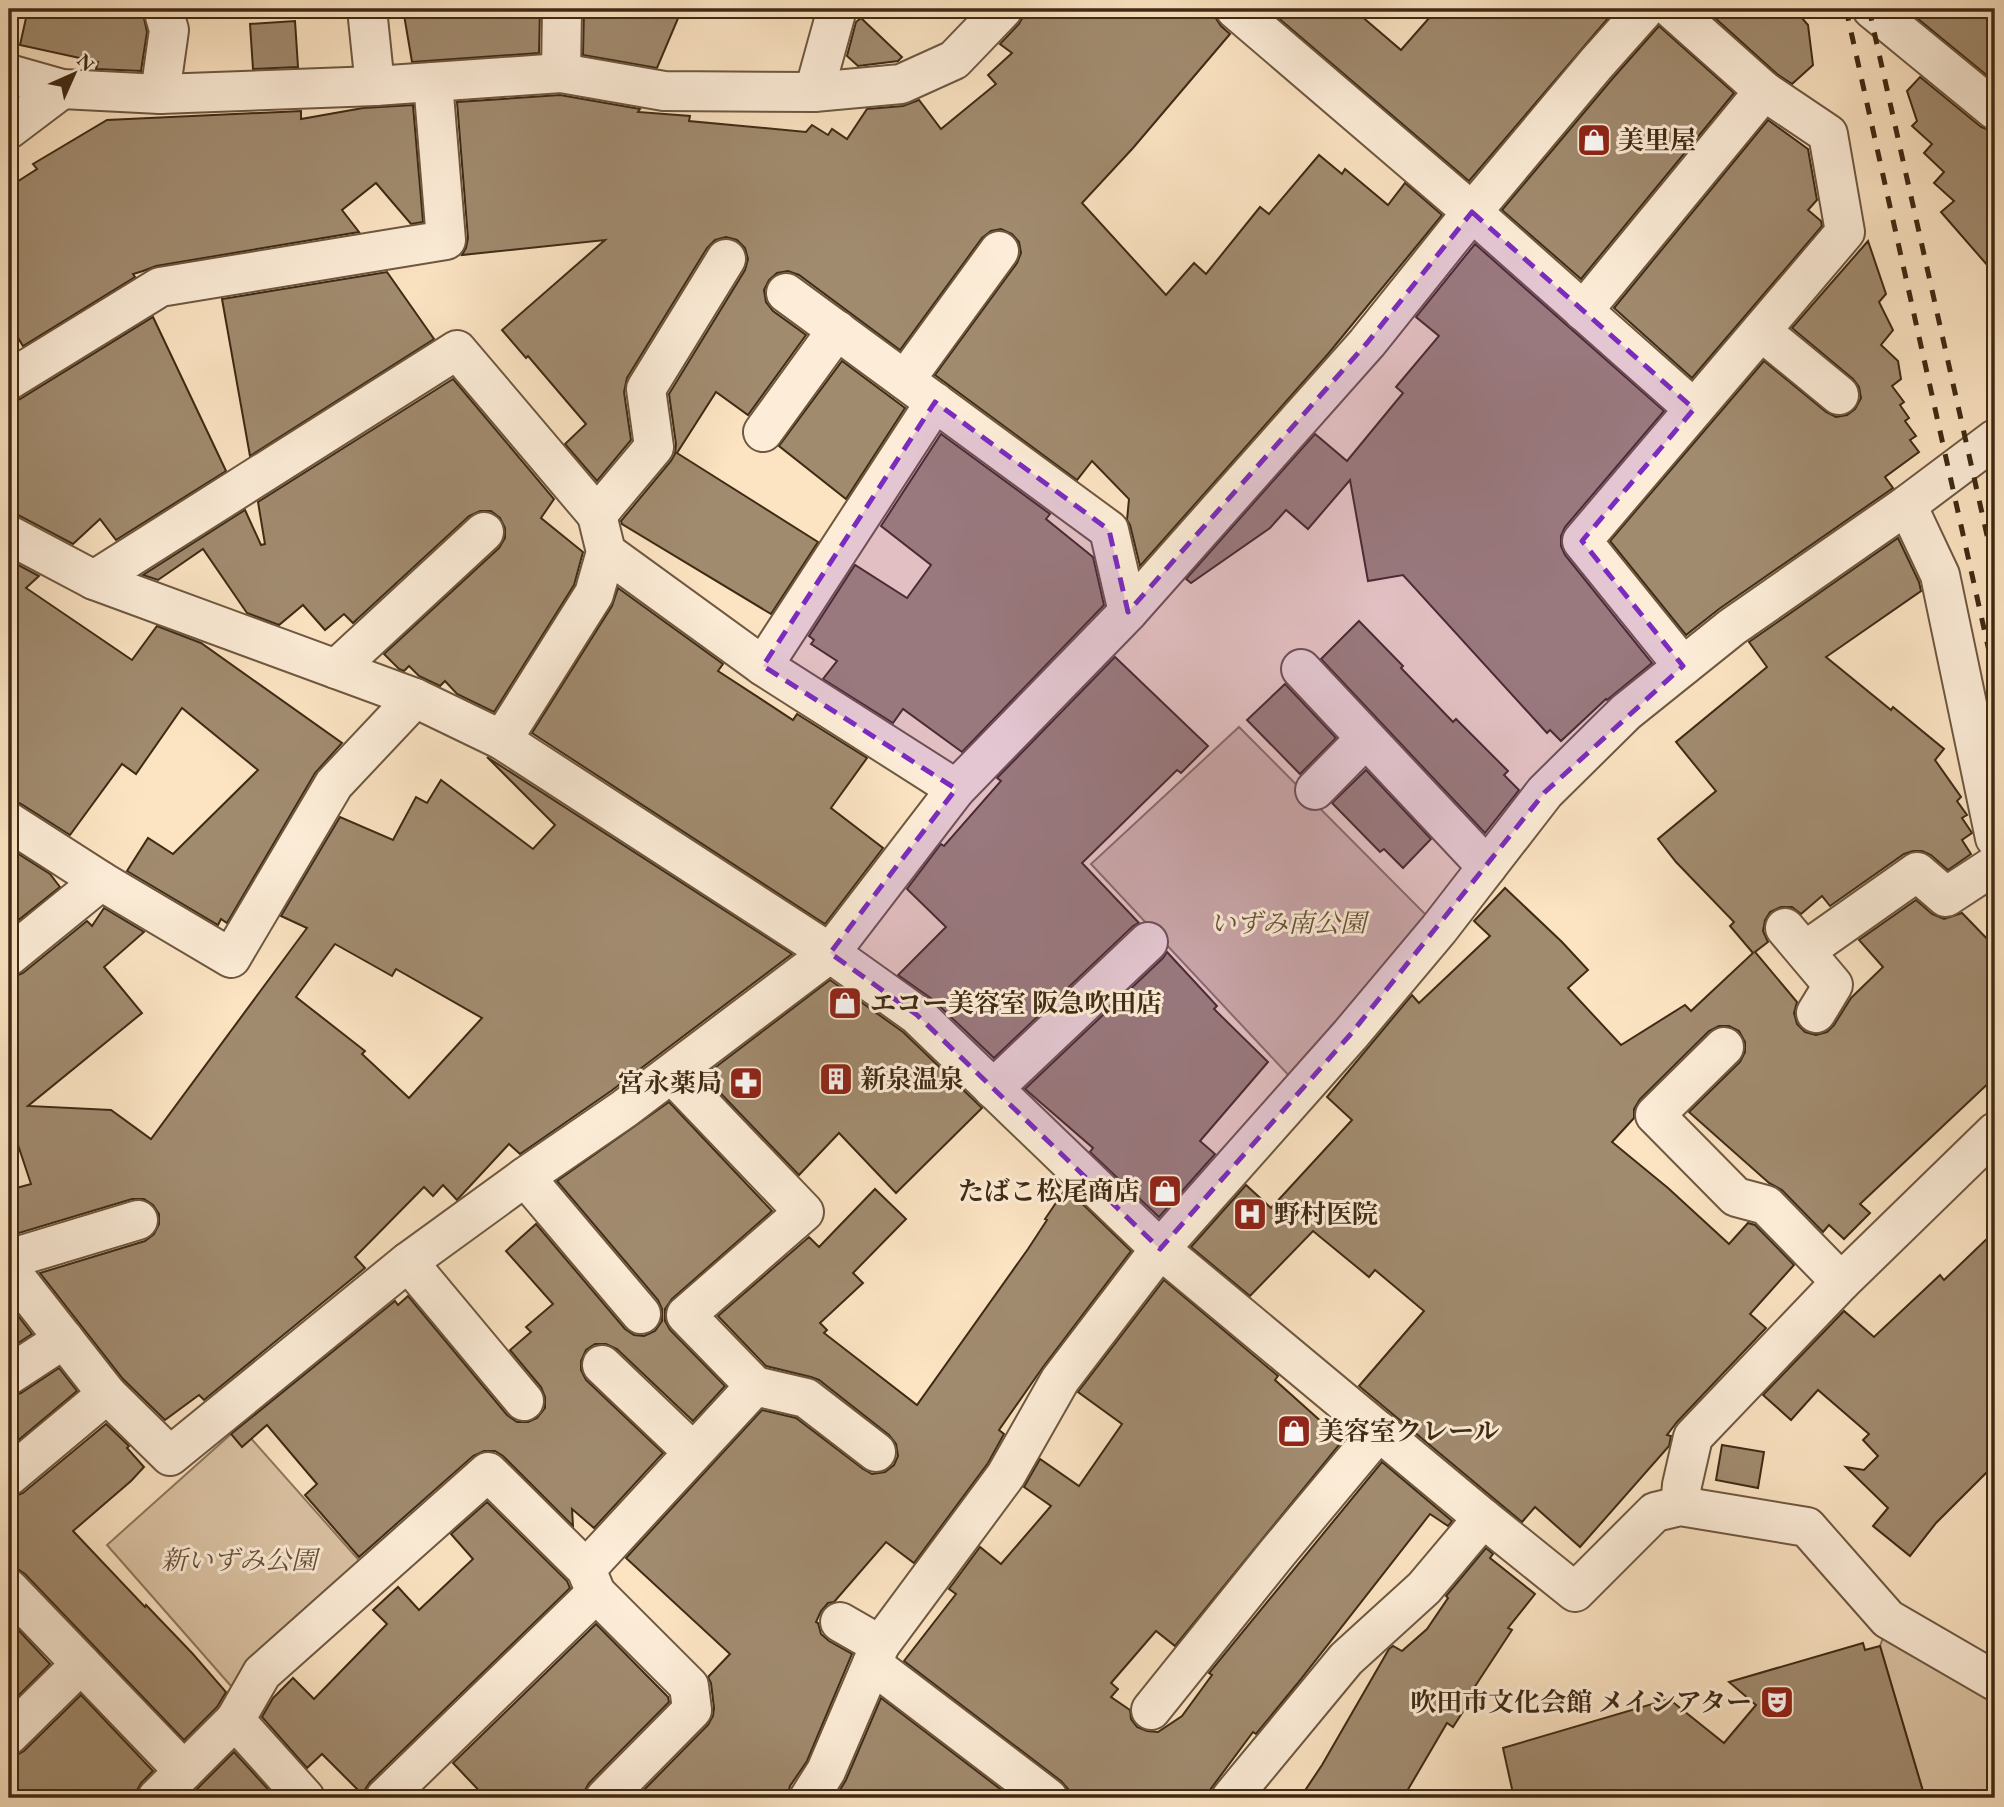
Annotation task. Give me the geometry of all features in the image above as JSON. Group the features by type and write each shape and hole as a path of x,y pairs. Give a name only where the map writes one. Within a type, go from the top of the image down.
{"street":[{"path":"160,94 169,30 163,9"},
{"path":"366,9 374,86"},
{"path":"561,73 562,9"},
{"path":"814,92 837,9"},
{"path":"9,74 62,89 160,94 374,86 561,73 664,91 814,92 901,84 954,60 1003,9"},
{"path":"1236,9 1472,212 1694,409"},
{"path":"9,1269 107,1394 170,1456 408,1262 624,1109 830,953 956,789 1128,612 1367,343 1472,212 1644,9"},
{"path":"1672,9 1764,91 1828,134 1845,232 1582,541 1683,666"},
{"path":"1891,15 1995,110"},
{"path":"9,380 160,287 446,240 433,82"},
{"path":"9,129 62,89"},
{"path":"1583,310 1764,91"},
{"path":"905,380 999,251"},
{"path":"597,515 654,447 646,389 726,259"},
{"path":"786,293 1109,530 1128,612"},
{"path":"763,432 837,330"},
{"path":"1761,331 1839,395"},
{"path":"94,580 457,350 597,515 606,552 594,594 502,740"},
{"path":"763,666 935,402"},
{"path":"809,1798 826,1771 876,1654 1006,1475 1060,1380 1160,1250 1350,1035 1439,929 1545,792 1626,712 1732,627 1907,505 1995,439"},
{"path":"1907,505 1940,575 1995,838"},
{"path":"336,669 484,532"},
{"path":"9,535 94,580 415,698 502,740 830,953 918,1015 1160,1250 1575,1592 1655,1513 1680,1506 1807,1527 1888,1619 1995,1681"},
{"path":"606,552 763,666 956,789"},
{"path":"1301,669 1487,867"},
{"path":"9,822 101,881 231,958 334,784 415,698"},
{"path":"1315,790 1365,739"},
{"path":"1816,1013 1833,985 1795,939 1917,872 1946,897 1995,865"},
{"path":"9,956 101,881"},
{"path":"993,1089 1148,942"},
{"path":"1724,1047 1655,1115 1736,1198 1766,1205 1841,1282"},
{"path":"671,1074 804,1212 685,1315 755,1386 806,1398 876,1452"},
{"path":"1680,1506 1693,1437 1841,1282 1995,1132"},
{"path":"525,1177 640,1314"},
{"path":"9,1259 138,1220"},
{"path":"408,1262 524,1401"},
{"path":"9,1375 64,1339"},
{"path":"602,1365 693,1452"},
{"path":"385,1798 591,1581 693,1452 755,1386"},
{"path":"9,1476 107,1394"},
{"path":"1151,1710 1379,1431"},
{"path":"157,1798 234,1720 262,1673 488,1472 689,1686 692,1710 606,1798"},
{"path":"1231,1798 1346,1659 1424,1588 1483,1518"},
{"path":"9,1589 184,1771"},
{"path":"840,1622 1048,1798"},
{"path":"9,1735 81,1664"},
{"path":"234,1720 305,1798"}],"highlighted area":[{"path":"1472,212 1694,409 1582,541 1683,666 1545,792 1350,1035 1160,1249 917,1015 830,953 956,789 763,666 935,402 1109,530 1128,612 1367,343"}],"green space":[{"name":"いずみ南公園","path":"1239,727 1429,918 1293,1080 1091,864"},
{"name":"新いずみ公園","path":"240,1426 372,1575 238,1694 107,1545"},
{"path":"1884,1635 1995,1700 1995,1798 1925,1798 1880,1646"}],"building":[{"path":"28,9 142,9 147,32 141,71 96,69 98,62 20,45"},
{"path":"403,9 540,9 539,53 412,62"},
{"path":"584,9 682,9 657,68 583,55"},
{"path":"1024,9 1214,9 1215,17 1230,34 1133,148 1082,203 1166,295 1194,263 1206,274 1260,207 1269,214 1319,155 1342,174 1345,169 1388,205 1405,183 1442,215 1328,354 1140,566 1127,520 1129,499 1092,461 1077,480 935,375 1017,263 1021,253 1019,242 1012,234 1001,229 991,231 982,238 900,350 799,275 788,271 777,273 769,280 764,290 766,302 773,311 806,335 748,415 716,392 677,453 818,542 771,614 621,521 675,454 669,394 745,270 748,259 745,248 737,240 726,237 715,240 707,248 627,378 624,392 631,440 597,481 565,444 586,424 502,330 605,240 462,255 468,238 457,102 560,95 640,109 638,112 690,116 689,121 806,132 812,125 828,135 832,129 847,139 867,109 903,106 919,100 941,129 996,84 988,75 1012,53 1000,44 1019,24"},
{"path":"1268,9 1353,9 1401,50 1437,9 1616,9 1469,181"},
{"path":"1705,9 1794,9 1808,25 1813,65 1792,84 1777,74"},
{"path":"1906,9 1995,9 1995,82"},
{"path":"861,18 902,57 898,61 858,66 847,56 856,22"},
{"path":"295,21 298,67 253,69 250,24"},
{"path":"1659,26 1734,93 1581,279 1502,210"},
{"path":"1920,77 1981,127 1995,131 1995,274 1941,212 1954,201 1934,183 1944,172 1924,153 1932,144 1912,126 1917,121 1907,91"},
{"path":"413,105 423,222 411,224 376,183 342,210 359,232 156,266 133,274 135,277 23,346 9,323 9,187 37,169 33,164 107,120 301,111 301,119 363,108"},
{"path":"1768,120 1808,149 1817,200 1808,210 1821,221 1822,226 1692,378 1614,308"},
{"path":"1868,241 1886,294 1879,302 1893,330 1881,345 1898,361 1901,379 1892,386 1904,402 1900,405 1909,418 1905,421 1916,436 1910,440 1919,452 1885,477 1893,488 1686,635 1610,541 1764,361 1826,412 1836,417 1847,415 1855,409 1861,398 1859,387 1853,379 1792,328"},
{"path":"1475,244 1664,411 1565,527 1561,536 1565,555 1652,663 1606,699 1561,741 1550,730 1547,733 1403,575 1368,581 1350,480 1308,529 1286,510 1270,528 1191,583 1186,579 1315,434 1347,461 1403,393 1396,387 1439,336 1416,317"},
{"path":"387,272 434,339 250,456 222,299"},
{"path":"153,317 226,471 116,540 100,519 73,544 18,515 9,505 9,402 20,399"},
{"path":"842,361 905,408 846,499 779,446"},
{"path":"453,379 554,499 541,518 583,552 574,585 494,712 457,694 445,681 440,686 419,676 409,666 404,671 399,669 384,654 499,548 505,538 505,528 500,518 491,511 480,511 469,516 353,623 344,614 325,630 303,605 279,625 247,613 203,549 158,580 143,575 245,510 261,545 265,544 258,502"},
{"path":"941,434 1050,514 1046,519 1093,557 1104,605 962,752 903,709 893,723 823,679 837,661 811,644 814,640 809,636 855,565 907,598 931,565 881,526"},
{"path":"1898,538 1921,591 1826,657 1944,749 1935,760 1961,797 1957,801 1967,815 1962,818 1972,833 1962,840 1971,854 1948,870 1931,855 1913,851 1904,854 1830,906 1822,896 1801,914 1792,907 1781,907 1770,912 1765,920 1763,931 1768,942 1755,952 1797,1002 1794,1013 1797,1024 1805,1032 1816,1035 1827,1032 1834,1025 1851,998 1883,967 1859,940 1916,900 1932,914 1944,919 1962,913 1995,947 1995,1077 1860,1204 1870,1213 1844,1239 1829,1225 1823,1232 1782,1190 1769,1183 1689,1112 1740,1062 1745,1052 1745,1042 1739,1031 1729,1026 1719,1026 1709,1031 1640,1099 1634,1109 1634,1118 1612,1142 1668,1188 1729,1244 1748,1223 1755,1225 1794,1265 1750,1314 1766,1328 1677,1422 1667,1435 1671,1436 1669,1446 1580,1547 1535,1507 1522,1522 1359,1386 1424,1311 1375,1270 1369,1277 1313,1231 1250,1296 1191,1247 1246,1185 1271,1208 1352,1120 1327,1097 1412,995 1419,1003 1490,936 1474,921 1505,888 1588,970 1568,988 1621,1045 1685,1005 1691,1011 1753,953 1730,926 1734,922 1676,862 1658,839 1716,791 1676,742 1767,667 1749,642"},
{"path":"9,560 39,576 26,588 132,660 157,626 201,643 342,743 315,773 227,923 221,919 218,925 127,871 148,838 173,854 258,770 182,708 136,774 122,764 70,835 21,804 9,800"},
{"path":"618,588 723,664 718,671 793,720 797,714 867,758 831,808 883,848 825,924 532,733 612,606"},
{"path":"1359,621 1453,722 1456,719 1508,771 1504,775 1519,790 1485,833 1321,659"},
{"path":"1115,657 1208,746 1181,773 1177,770 1082,863 1139,923 994,1058 932,999 898,975 946,927 907,889 941,844 944,846 1001,781 997,778"},
{"path":"1285,684 1336,738 1300,774 1247,720"},
{"path":"487,757 792,954 611,1091 520,1154 509,1144 457,1200 443,1185 433,1196 424,1187 355,1257 365,1268 204,1400 199,1395 165,1420 123,1379 40,1273 145,1241 154,1234 159,1224 159,1214 153,1205 144,1199 132,1199 9,1236 9,1190 31,1184 9,1122 9,979 23,973 87,921 92,926 104,908 144,932 104,967 142,1013 28,1106 111,1110 151,1139 307,928 281,916 340,817 393,840 416,797 427,803 441,780 533,849 555,825","holes":["335,944 392,976 396,969 482,1018 409,1098 362,1054 365,1051 296,997"]},
{"path":"1366,770 1431,839 1403,868 1384,849 1380,852 1332,803"},
{"path":"9,848 50,874 60,887 11,926 9,923"},
{"path":"1167,952 1217,1006 1214,1009 1268,1062 1200,1141 1215,1154 1159,1217 1090,1152 1093,1148 1025,1089"},
{"path":"830,980 903,1032 982,1108 896,1193 839,1133 799,1175 704,1076"},
{"path":"669,1102 772,1211 672,1299 665,1309 665,1321 670,1330 725,1386 693,1421 617,1349 606,1344 595,1344 586,1350 581,1361 581,1370 586,1380 663,1453 594,1528 572,1509 573,1526 503,1456 495,1451 484,1451 473,1456 359,1557 305,1495 317,1484 267,1425 242,1447 231,1434 395,1301 398,1305 408,1296 507,1415 517,1422 528,1422 537,1418 545,1408 545,1397 541,1387 510,1350 531,1332 526,1327 553,1304 506,1251 536,1224 625,1329 634,1335 644,1336 655,1331 662,1321 662,1309 658,1300 557,1181"},
{"path":"1066,1188 1131,1251 999,1430 1004,1434 988,1463 914,1563 886,1542 834,1602 828,1603 821,1611 816,1622 821,1634 852,1654 807,1761 790,1786 787,1798 636,1798 708,1725 714,1708 708,1677 730,1654 626,1558 762,1410 796,1418 872,1474 885,1472 894,1465 898,1456 896,1444 889,1435 819,1380 766,1366 718,1316 809,1237 819,1247 875,1189 906,1219 853,1273 863,1283 820,1323 827,1330 824,1333 917,1405 1028,1249"},
{"path":"1995,1231 1995,1464 1936,1523 1910,1556 1873,1526 1888,1508 1846,1467 1864,1470 1878,1456 1863,1440 1869,1434 1818,1390 1791,1420 1763,1395 1844,1311 1874,1337 1940,1275 1944,1280"},
{"path":"1164,1280 1278,1376 1275,1380 1324,1424 1329,1418 1348,1434 1175,1646 1156,1631 1111,1683 1118,1689 1111,1697 1130,1710 1131,1719 1137,1727 1158,1732 1182,1716 1212,1675 1209,1673 1382,1462 1452,1521 1448,1526 1430,1514 1297,1684 1256,1734 1253,1732 1204,1798 1069,1798 1068,1789 1061,1781 904,1661 956,1594 949,1589 980,1547 1001,1564 1051,1506 1024,1487 1040,1459 1079,1486 1122,1424 1078,1392"},
{"path":"9,1304 32,1334 9,1349"},
{"path":"59,1368 77,1391 9,1448 9,1397 21,1393"},
{"path":"106,1424 129,1446 127,1448 144,1467 73,1531 192,1653 226,1692 217,1707 184,1740 25,1574 16,1568 9,1568 9,1497 23,1493"},
{"path":"1722,1445 1764,1452 1758,1488 1716,1480"},
{"path":"487,1502 567,1581 570,1588 370,1782 364,1796 322,1754 307,1768 262,1717 273,1698 293,1678 314,1699 387,1624 373,1610 398,1587 419,1610 473,1559 451,1534"},
{"path":"1486,1548 1493,1554 1490,1558 1535,1594 1508,1628 1512,1630 1470,1694 1473,1696 1453,1727 1447,1723 1403,1798 1300,1798 1389,1649 1393,1646 1402,1651 1427,1629 1448,1598 1446,1596"},
{"path":"9,1620 50,1664 9,1705"},
{"path":"596,1624 668,1697 669,1702 589,1783 584,1798 486,1798 453,1763"},
{"name":"吹田市文化会館 メイシアター","path":"1863,1643 1865,1650 1880,1646 1925,1798 1514,1798 1503,1748 1669,1699 1724,1743 1756,1705 1729,1682"},
{"path":"81,1695 153,1771 141,1783 136,1798 9,1798 9,1756 24,1751"},
{"path":"881,1698 1012,1798 835,1798 846,1780"},
{"path":"234,1752 276,1798 188,1798"}],"railway":[{"path":"1846,9 1995,678"},
{"path":"1869,9 1995,571"}],"place":[{"name":"美里屋","path":"1594,140"},
{"name":"エコー美容室 阪急吹田店","path":"845,1003"},
{"name":"新泉温泉","path":"836,1079"},
{"name":"宮永薬局","path":"746,1083"},
{"name":"たばこ松尾商店","path":"1165,1191"},
{"name":"野村医院","path":"1250,1214"},
{"name":"美容室クレール","path":"1294,1431"},
{"name":"吹田市文化会館 メイシアター","path":"1777,1702"}]}
